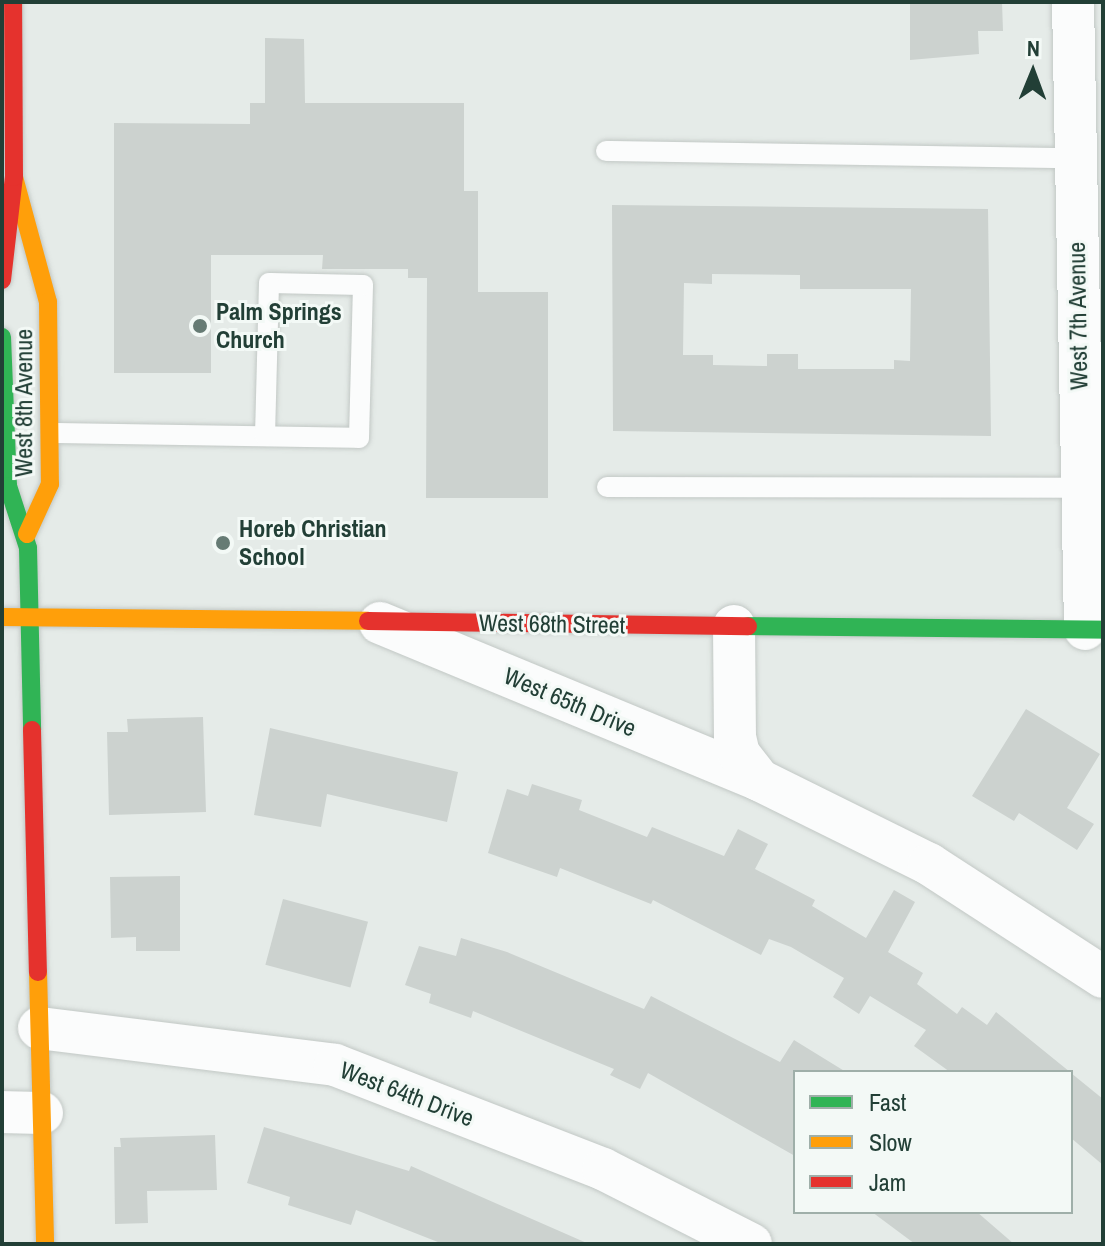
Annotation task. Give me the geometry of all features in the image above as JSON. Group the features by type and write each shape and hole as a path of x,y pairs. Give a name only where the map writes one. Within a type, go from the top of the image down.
{"street":[{"name":"West 8th Avenue","path":"13,2 8,109 14,177 48,302 50,484 27,534"},
{"name":"West 7th Avenue","path":"1073,2 1076,158 1090,214 1081,488 1094,630"},
{"name":"West 8th Avenue","path":"2,280 14,177"},
{"name":"West 8th Avenue","path":"2,337 5,486 27,534 30,617 39,1028 22,1113 45,1244"},
{"name":"West 68th Street","path":"2,617 1094,630"},
{"name":"West 65th Drive","path":"380,623 759,780 929,864 1103,977"},
{"path":"734,626 735,737 739,754 759,780"},
{"name":"West 64th Drive","path":"39,1028 335,1065 603,1169 751,1244"}],"lane":[{"path":"606,151 1076,158"},
{"path":"51,433 359,438 363,285 269,283 265,436"},
{"path":"607,487 1081,488"}],"building":[{"path":"910,2 1002,2 1003,31 978,31 979,54 910,60"},
{"path":"265,38 304,39 305,103 464,103 464,191 478,191 478,292 548,292 548,498 426,498 427,278 408,278 408,269 322,269 323,255 211,255 211,373 114,373 114,123 250,124 250,103 265,103"},
{"path":"612,205 988,209 991,436 613,431","holes":["712,274 800,275 800,289 911,289 910,361 894,360 894,369 798,369 798,354 767,354 767,366 713,365 713,355 683,355 684,283 712,284"]},
{"path":"1026,709 1100,754 1067,808 1094,824 1077,850 1019,813 1014,821 972,796"},
{"path":"203,717 206,812 109,815 107,732 128,732 127,719"},
{"path":"270,728 458,772 447,822 327,794 321,827 254,815"},
{"path":"532,784 582,800 579,810 647,837 652,827 724,856 738,829 768,844 755,869 815,900 812,906 866,938 894,890 915,902 888,952 923,973 917,984 957,1014 962,1007 987,1025 996,1012 1068,1070 947,1070 914,1046 926,1030 870,996 859,1014 833,997 844,978 791,947 769,939 761,955 653,900 651,904 560,868 557,877 488,853 507,789 528,796"},
{"path":"180,876 180,951 136,951 136,937 111,938 110,877"},
{"path":"283,899 368,922 350,987 265,965"},
{"path":"461,938 507,952 644,1009 651,996 780,1062 794,1040 843,1070 793,1070 793,1155 648,1073 640,1089 610,1075 614,1069 473,1011 471,1018 429,1003 431,994 405,985 419,946 456,956"},
{"path":"1073,1075 1103,1099 1103,1165 1073,1140"},
{"path":"264,1127 409,1171 411,1166 589,1244 443,1244 356,1210 351,1225 288,1205 290,1197 247,1183"},
{"path":"215,1135 217,1190 147,1191 148,1223 115,1224 114,1147 121,1147 120,1138"},
{"path":"875,1214 979,1214 1014,1244 915,1244"}],"traffic: fast":[{"path":"2,337 8,486 28,548 32,730"},
{"path":"748,626 1103,630"}],"traffic: slow":[{"path":"14,177 48,302 50,484 27,534"},
{"path":"2,617 368,621"},
{"path":"38,972 45,1244"}],"traffic: jam":[{"path":"2,280 14,177 13,2"},
{"path":"368,621 748,626"},
{"path":"32,730 38,972"}],"place":[{"name":"Palm Springs Church","path":"200,326"},
{"name":"Horeb Christian School","path":"223,543"}]}
